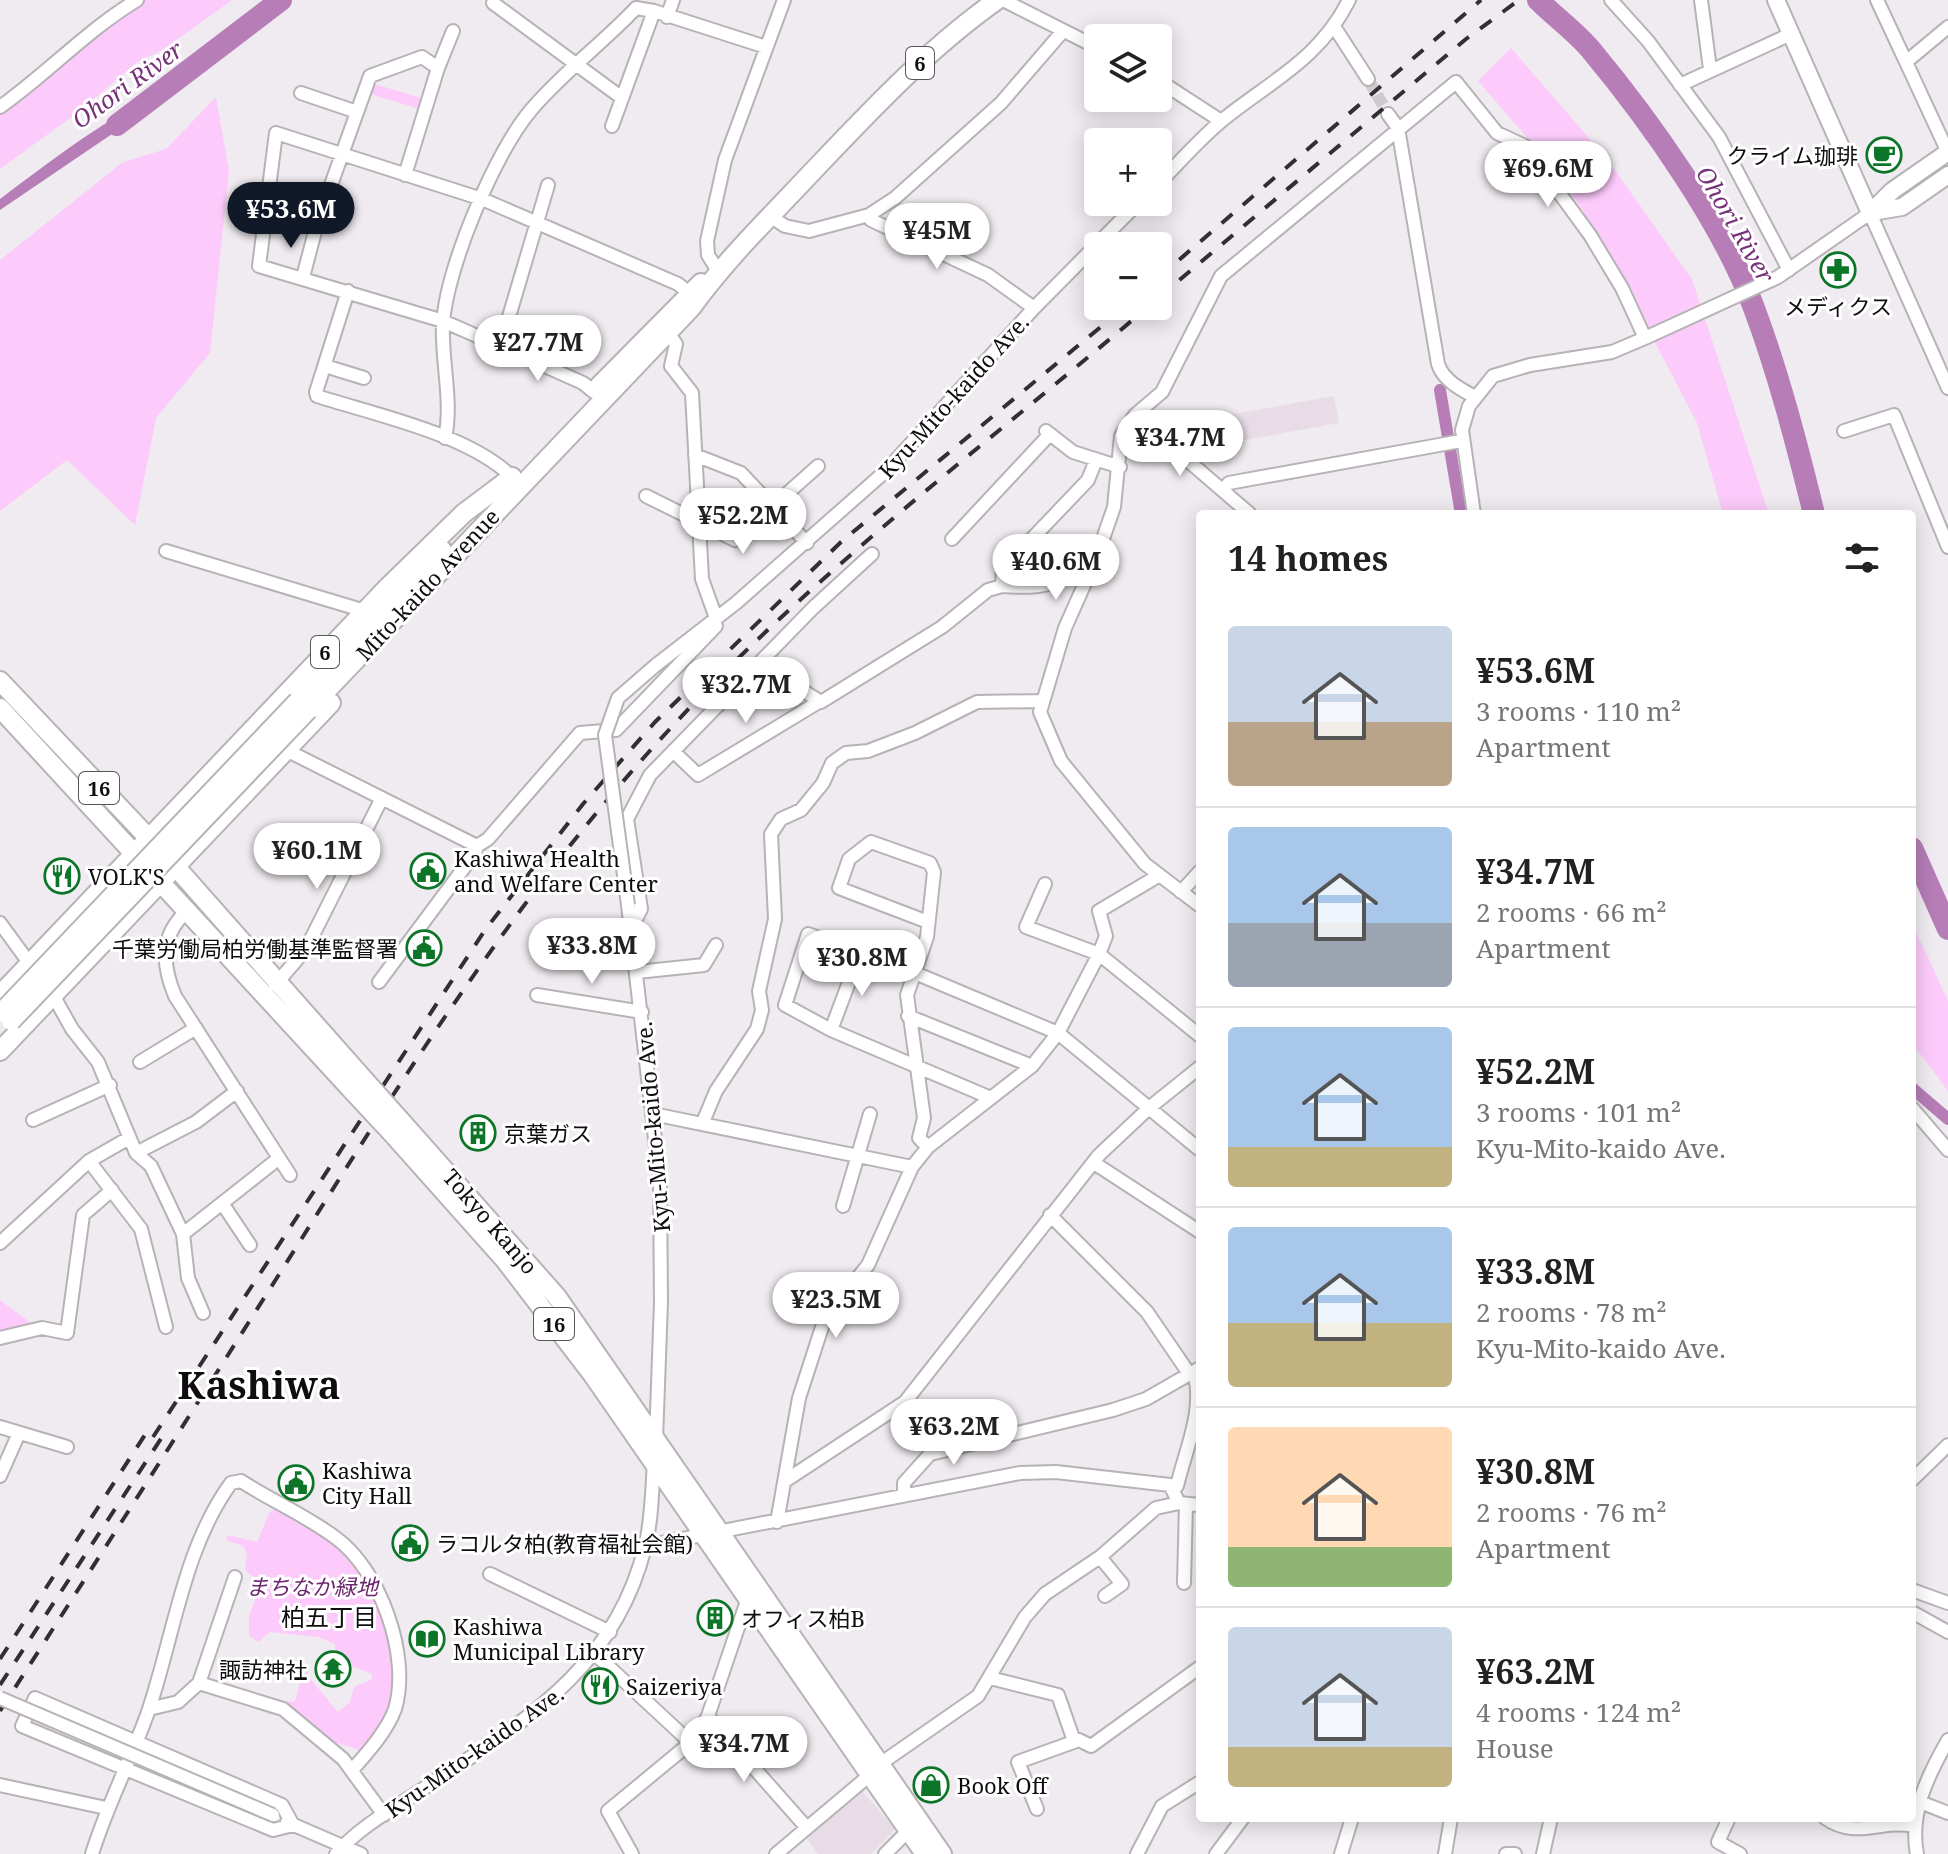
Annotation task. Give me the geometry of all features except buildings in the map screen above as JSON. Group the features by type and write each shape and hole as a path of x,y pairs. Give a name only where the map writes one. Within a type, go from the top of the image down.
{"highway":[{"name":"Mito-kaido Avenue","path":"3,1015 550,456 668,333 718,271 903,78 1000,0"},
{"name":"Mito-kaido Avenue","path":"303,706 512,477 688,292 718,271"},
{"name":"6","path":"175,866 477,548 535,481 550,456"},
{"name":"6","path":"149,839 365,611 464,513 512,477"},
{"name":"Tokyo Kanjo","path":"0,681 175,866 272,988 354,1081 557,1297 656,1436 748,1598 875,1770"},
{"name":"Tokyo Kanjo","path":"0,708 186,912 272,988"},
{"path":"3,1015 30,964 149,839"},
{"path":"0,1051 175,866"},
{"name":"Tokyo Kanjo","path":"396,1126 505,1260 654,1463 713,1534 914,1825 942,1854"},
{"name":"Tokyo Kanjo","path":"914,1825 925,1854"}],"main road":[{"path":"1776,0 1870,213"},
{"path":"1870,213 1892,191 1946,149"},
{"path":"1870,213 1902,207 1948,175"}],"street":[{"path":"0,107 41,78 80,38 137,0"},
{"path":"667,17 673,0"},
{"path":"718,271 708,255 709,229 725,160 784,0"},
{"path":"1000,0 1084,41"},
{"path":"1172,170 1221,121 1296,67 1335,28 1349,0"},
{"path":"1611,0 1719,137 1784,274"},
{"path":"1701,0 1710,69"},
{"path":"1877,0 1946,149"},
{"path":"493,3 622,98"},
{"path":"445,438 443,321 482,199 502,152 529,112 636,8 766,47"},
{"path":"612,126 654,11"},
{"path":"1906,62 1948,27"},
{"path":"1335,28 1368,79"},
{"path":"405,175 438,68 453,31"},
{"path":"770,216 785,226 809,231 869,215 895,198 1001,103 1063,31"},
{"path":"1680,85 1791,34"},
{"path":"303,277 370,76 422,57 438,68"},
{"path":"1196,903 1158,876 1061,761 1041,719 1042,701 1065,628 1100,548 1114,507 1121,436 1135,415 1162,392 1221,276 1456,82 1497,133 1525,146 1590,235 1622,288 1645,338"},
{"path":"1172,89 1221,121"},
{"path":"301,93 357,112"},
{"path":"1388,114 1398,128 1438,364 1441,372 1457,388 1475,397"},
{"path":"594,392 583,383 443,321 259,266 276,133 482,199 538,226 678,284 688,292"},
{"path":"500,347 548,185"},
{"path":"1473,510 1461,441 1463,421 1475,397 1501,373 1612,352 1693,318 1784,274 1870,213 1948,388"},
{"path":"869,215 871,220 988,275 1034,308"},
{"name":"Kyu-Mito-kaido Ave.","path":"340,1850 384,1815 545,1704 595,1654 610,1632 646,1546 656,1436 662,1240 642,1012 605,735 618,698 807,543 909,449 1034,308 1125,216"},
{"path":"348,291 317,396 445,438 502,467 512,477"},
{"path":"668,333 676,344 671,366 692,393 702,579 716,618"},
{"path":"325,366 364,378"},
{"path":"1135,415 1246,510"},
{"path":"1844,431 1894,415 1948,547"},
{"path":"952,539 1047,432 1073,452 1120,467"},
{"path":"1223,490 1229,483 1461,441"},
{"path":"695,455 741,473 807,543"},
{"path":"1002,586 1003,569 1088,480 1096,460"},
{"path":"646,496 735,540 818,466"},
{"path":"673,751 698,775 942,627 988,590 1002,586 1048,586 1063,578 1094,546 1100,548"},
{"path":"166,551 365,611"},
{"path":"632,927 641,909 627,819 650,775 759,663 872,554"},
{"path":"379,982 475,853 477,846 488,839 580,733 616,730 736,603"},
{"path":"759,663 817,703"},
{"path":"703,1122 716,1091 757,1029 762,1010 759,991 775,919 771,834 781,819 801,810 823,783 832,763 846,753 868,751 915,733 977,702 1042,701"},
{"path":"286,750 477,846"},
{"path":"272,988 306,949 382,798"},
{"path":"928,922 839,888 849,859 871,842 930,863 934,872 928,922 907,995 924,1118 919,1138 928,1147"},
{"path":"1181,892 1196,875"},
{"path":"777,1522 799,1398 825,1318 868,1265 912,1167 928,1147 1032,1066 1058,1033 1099,954 1106,936 1099,911 1158,876"},
{"path":"1045,884 1026,927 1099,954 1196,1033"},
{"path":"186,912 171,928 165,960 175,996 290,1175"},
{"path":"0,923 30,964"},
{"path":"991,1098 831,1030 785,1005 808,934 915,973 1058,1033 1196,1147"},
{"path":"637,972 704,965 716,945"},
{"path":"831,1030 860,953"},
{"path":"53,995 110,1085 136,1153 151,1166 183,1234 188,1278 203,1313"},
{"path":"537,995 642,1012"},
{"path":"908,1016 1032,1066"},
{"path":"140,1062 196,1028"},
{"path":"785,1481 905,1402 1094,1163 1149,1108 1196,1070"},
{"path":"33,1120 110,1085"},
{"path":"136,1153 196,1122 237,1091"},
{"path":"1916,1113 1948,1150"},
{"path":"653,1114 912,1167"},
{"path":"843,1206 855,1155 870,1114"},
{"path":"0,1243 89,1161 129,1138"},
{"path":"183,1234 278,1159"},
{"path":"89,1161 141,1229 166,1327"},
{"path":"1094,1163 1196,1229"},
{"path":"0,1338 42,1328 67,1333 83,1215 112,1190"},
{"path":"222,1203 250,1245"},
{"path":"646,1546 1000,1476 1038,1472 1177,1486 1196,1405 1195,1372 1147,1312 1050,1215"},
{"path":"904,1495 904,1483 930,1454 1113,1410 1146,1399 1195,1372"},
{"path":"0,1427 67,1447"},
{"path":"0,1476 19,1433"},
{"path":"1916,1476 1948,1445"},
{"path":"92,1854 106,1808 137,1743 149,1709 193,1557 231,1483 241,1481 335,1537 351,1551 365,1566 396,1634 398,1690 394,1711 353,1769"},
{"path":"1170,1485 1183,1504 1184,1583"},
{"path":"776,1854 875,1770 978,1696 1025,1617 1045,1594 1100,1557 1156,1508 1196,1505"},
{"path":"1100,1557 1122,1584 1105,1596"},
{"path":"490,1574 610,1632"},
{"path":"149,1709 178,1702 199,1683 235,1577"},
{"path":"1916,1591 1948,1603"},
{"path":"632,1854 608,1811 691,1743 708,1716 748,1598"},
{"path":"1916,1614 1948,1632"},
{"path":"595,1654 691,1743"},
{"path":"1037,1809 1018,1762 1074,1741 1091,1746 1196,1670"},
{"path":"990,1678 1058,1695 1074,1741"},
{"path":"199,1683 283,1709 353,1769 384,1815"},
{"path":"0,1698 273,1815 340,1850 361,1854"},
{"path":"35,1698 282,1805 293,1825 273,1830 22,1726 35,1698"},
{"path":"708,1716 807,1828"},
{"path":"1916,1818 1920,1802 1918,1783 1945,1754 1948,1740"},
{"path":"0,1785 106,1808"},
{"path":"1137,1854 1162,1806 1196,1785"},
{"path":"1920,1802 1948,1813"},
{"path":"1216,1854 1240,1822"},
{"path":"1341,1854 1351,1822"},
{"path":"1445,1854 1450,1822"},
{"path":"1543,1854 1550,1822"},
{"path":"1727,1822 1718,1842 1740,1854"},
{"path":"1831,1822 1866,1830 1888,1822"},
{"path":"1896,1822 1914,1826"},
{"path":"1915,1822 1917,1854"},
{"path":"885,1854 914,1825"},
{"path":"1506,1854 1515,1854"}],"shaded area":[{"path":"136,105 143,113 0,210 0,199 83,138"},
{"path":"1334,396 1339,423 1189,450 1162,427"},
{"path":"862,1791 895,1829 871,1854 818,1854 806,1837"}],"green space":[{"path":"145,0 232,0 164,49 137,62 80,111 0,169 0,112 79,44"},
{"path":"1511,48 1607,159 1692,279 1768,510 1722,510 1697,423 1600,237 1558,173 1478,81"},
{"path":"368,82 428,100 426,111 364,92"},
{"path":"216,97 229,171 210,353 156,418 135,525 67,460 0,511 0,260 123,162 166,149"},
{"path":"1916,932 1948,1001 1948,1091 1916,1048"},
{"path":"0,1300 32,1324 0,1332"},
{"name":"まちなか緑地","path":"276,1508 320,1530 351,1552 367,1575 382,1611 391,1654 392,1693 386,1715 362,1751 325,1739 275,1711 269,1715 259,1705 295,1701 305,1664 309,1677 338,1712 350,1702 354,1687 372,1679 372,1674 336,1660 335,1644 318,1637 270,1632 259,1642 249,1636 249,1615 262,1584 245,1570 247,1553 243,1546 226,1540 228,1535 257,1542 269,1513"}],"waterway":[{"name":"Ohori River","path":"117,125 281,0"},
{"name":"Ohori River","path":"1538,0 1585,43 1614,78 1683,173 1723,241 1763,333 1813,510"},
{"path":"1440,390 1460,510"},
{"name":"Ohori River","path":"1916,857 1948,929"},
{"path":"1916,1091 1948,1119"}],"tunnel":[{"path":"1368,79 1388,114"}],"railway":[{"path":"1172,266 1481,0"},
{"path":"1172,286 1466,39 1519,0"},
{"path":"153,1437 485,930 583,804 655,722 841,542 1109,320"},
{"path":"0,1711 426,1045 516,916 614,791 723,674 840,564 1132,320"},
{"path":"0,1659 152,1424"},
{"path":"0,1685 166,1431"}],"place":[{"name":"クライム珈琲","path":"1884,155"},
{"name":"メディクス","path":"1838,270"},
{"name":"Kashiwa Health and Welfare Center","path":"428,871"},
{"name":"VOLK'S","path":"62,876"},
{"name":"千葉労働局柏労働基準監督署","path":"424,948"},
{"name":"京葉ガス","path":"478,1133"},
{"name":"Kashiwa City Hall","path":"296,1483"},
{"name":"ラコルタ柏(教育福祉会館)","path":"410,1543"},
{"name":"オフィス柏B","path":"715,1618"},
{"name":"Kashiwa Municipal Library","path":"427,1639"},
{"name":"諏訪神社","path":"333,1669"},
{"name":"Saizeriya","path":"600,1686"},
{"name":"Book Off","path":"931,1785"}],"district":[{"name":"Kashiwa","path":"259,1384"},
{"name":"柏五丁目","path":"329,1616"}]}
